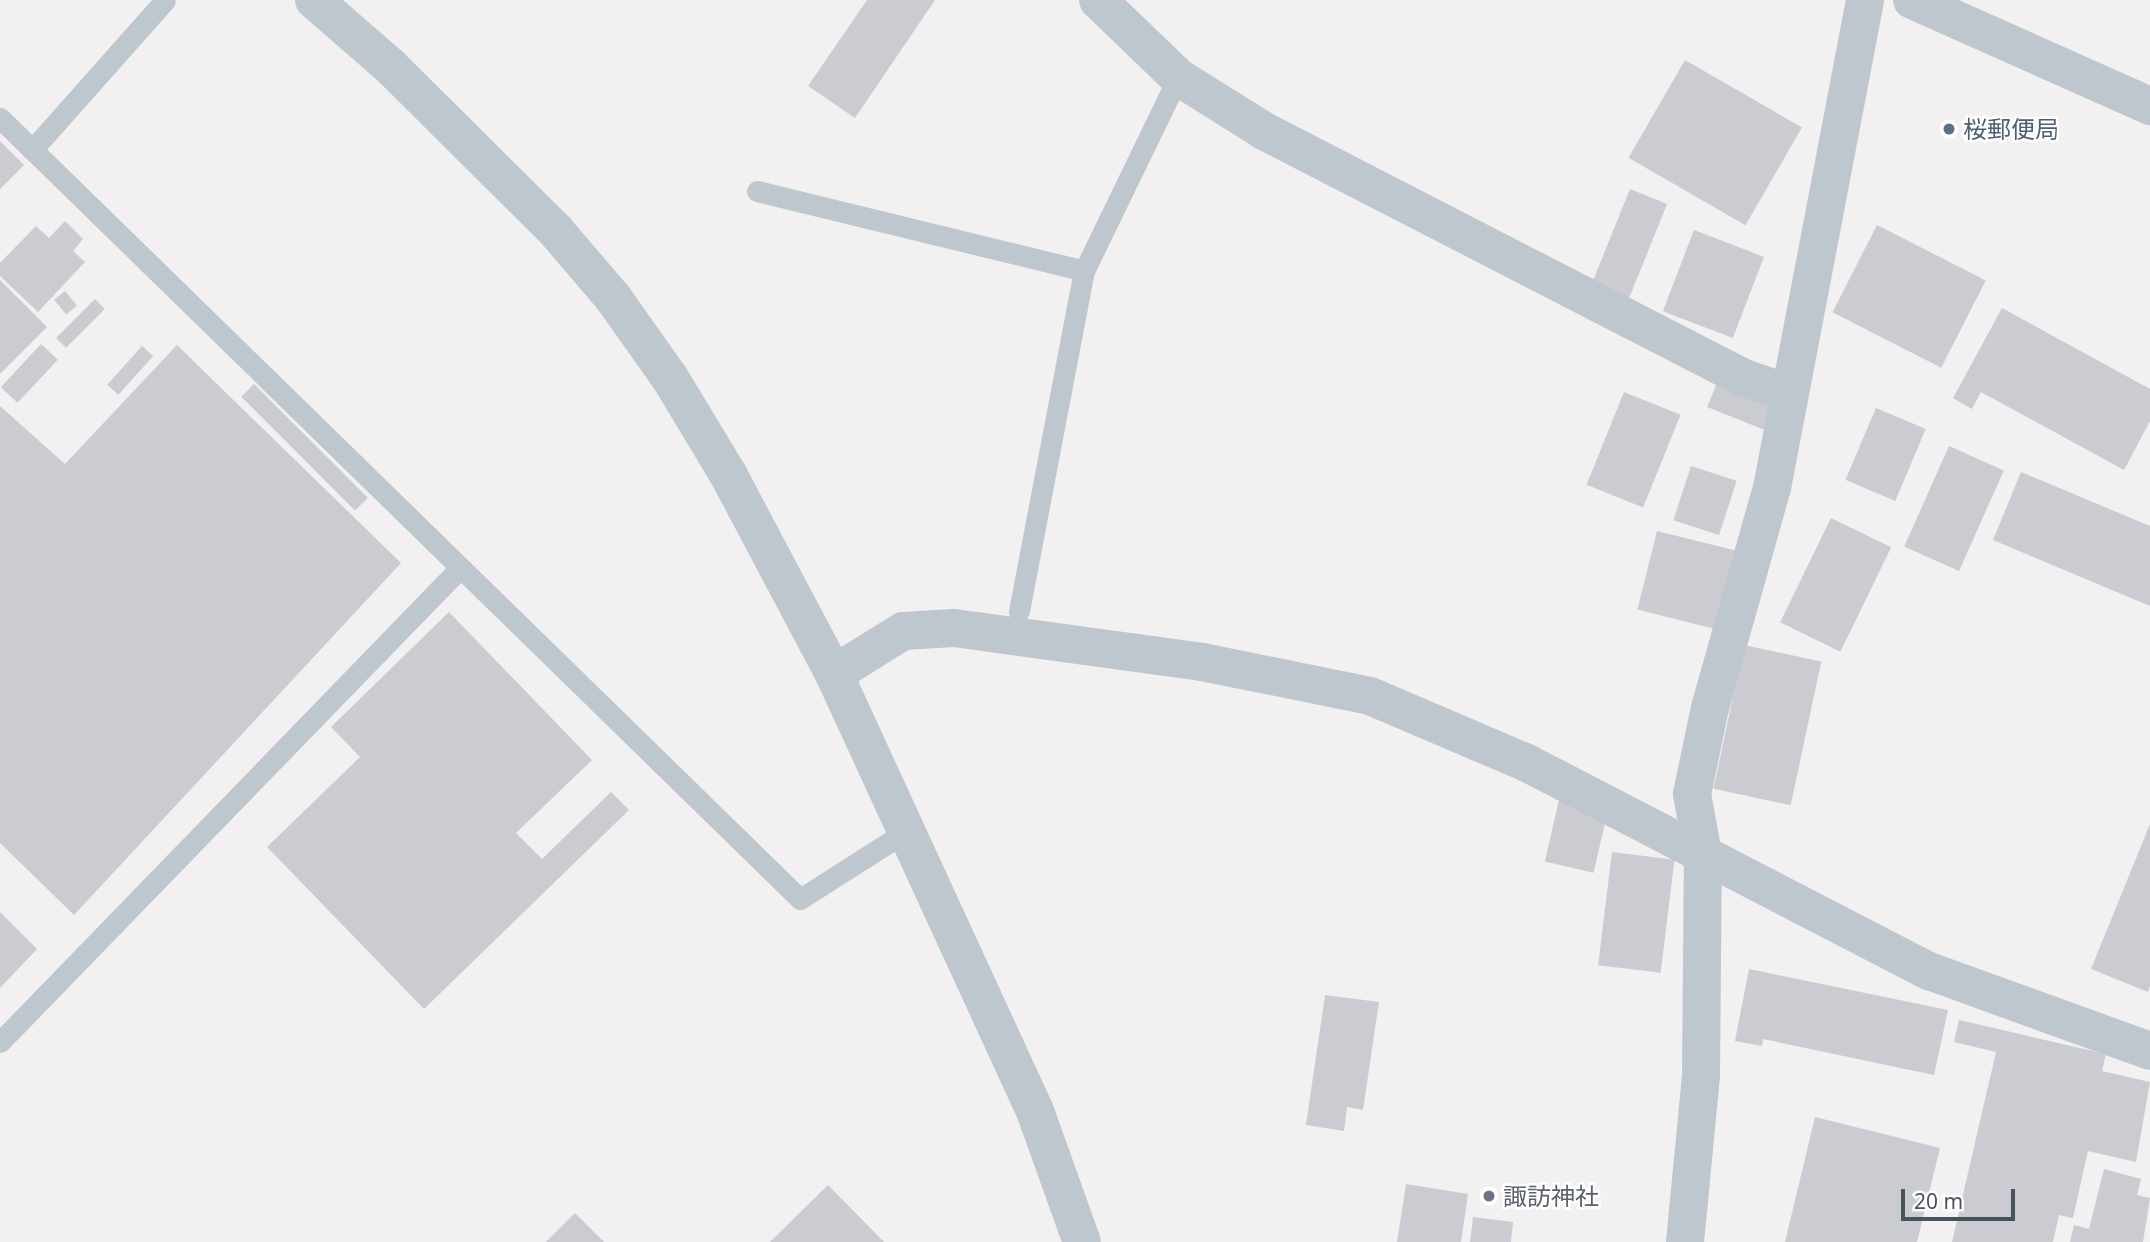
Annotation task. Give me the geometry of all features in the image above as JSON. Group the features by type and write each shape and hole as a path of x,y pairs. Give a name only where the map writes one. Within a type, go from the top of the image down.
{"street":[{"path":"314,0 391,67 556,230 614,299 670,378 728,474 834,674 1035,1111 1082,1242"},
{"path":"1098,0 1178,77 1264,131 1744,378 1788,393"},
{"path":"1685,1242 1701,1075 1703,854 1692,794 1710,708 1772,488 1865,0"},
{"path":"1912,0 2150,106"},
{"path":"834,674 903,631 954,628 1202,662 1370,696 1527,763 1929,971 2150,1051"}],"lane":[{"path":"32,150 165,0"},
{"path":"1019,611 1084,271 1178,77"},
{"path":"0,118 800,899 905,832"},
{"path":"757,191 1084,271"},
{"path":"0,1042 460,568"}],"building":[{"path":"867,0 935,0 855,118 808,86"},
{"path":"1685,60 1802,128 1745,225 1628,158"},
{"path":"0,141 24,165 0,189"},
{"path":"1630,189 1667,204 1629,298 1592,283"},
{"path":"65,221 83,239 73,251 85,262 38,312 0,276 0,263 36,226 49,238"},
{"path":"1877,225 1986,280 1941,368 1833,312"},
{"path":"1694,230 1764,257 1733,338 1663,311"},
{"path":"0,280 47,327 0,374"},
{"path":"65,291 77,306 66,315 54,300"},
{"path":"95,299 105,309 66,348 56,338"},
{"path":"2002,308 2150,389 2150,421 2124,470 1981,392 1972,409 1953,398"},
{"path":"41,344 58,360 18,403 1,387"},
{"path":"177,345 401,563 74,915 0,843 0,406 65,464"},
{"path":"142,346 153,356 118,395 107,385"},
{"path":"1718,380 1775,403 1765,430 1707,407"},
{"path":"254,384 368,498 355,511 241,397"},
{"path":"1624,392 1681,415 1643,508 1587,485"},
{"path":"1876,408 1926,429 1895,501 1846,480"},
{"path":"1949,446 2004,470 1959,571 1904,546"},
{"path":"1691,466 1737,481 1719,535 1673,520"},
{"path":"2021,472 2150,526 2150,606 1993,540"},
{"path":"1831,518 1891,547 1840,652 1780,622"},
{"path":"1657,531 1736,551 1716,629 1637,610"},
{"path":"449,612 592,760 516,833 542,859 611,792 629,810 424,1009 267,847 360,757 331,727"},
{"path":"1744,645 1821,661 1791,805 1713,789"},
{"path":"1559,800 1608,811 1594,873 1545,861"},
{"path":"2150,824 2150,986 2148,992 2091,969"},
{"path":"1612,852 1675,860 1661,973 1598,965"},
{"path":"0,912 37,949 0,988"},
{"path":"1749,969 1948,1010 1934,1075 1763,1039 1762,1046 1735,1041"},
{"path":"1325,995 1379,1002 1363,1110 1347,1107 1344,1131 1306,1125"},
{"path":"1959,1020 2106,1054 2102,1071 2150,1082 2136,1162 2088,1151 2073,1218 2059,1215 2053,1242 1952,1242 1996,1052 1954,1042"},
{"path":"1815,1117 1940,1148 1917,1242 1785,1242"},
{"path":"2104,1169 2141,1179 2137,1195 2150,1198 2143,1242 2070,1242 2074,1225 2089,1229"},
{"path":"1406,1184 1468,1194 1461,1242 1397,1242"},
{"path":"828,1185 884,1242 770,1242"},
{"path":"575,1213 604,1242 546,1242"},
{"path":"1473,1217 1513,1222 1511,1242 1470,1242"}],"place":[{"name":"桜郵便局","path":"1949,129"},
{"name":"諏訪神社","path":"1489,1196"}]}
